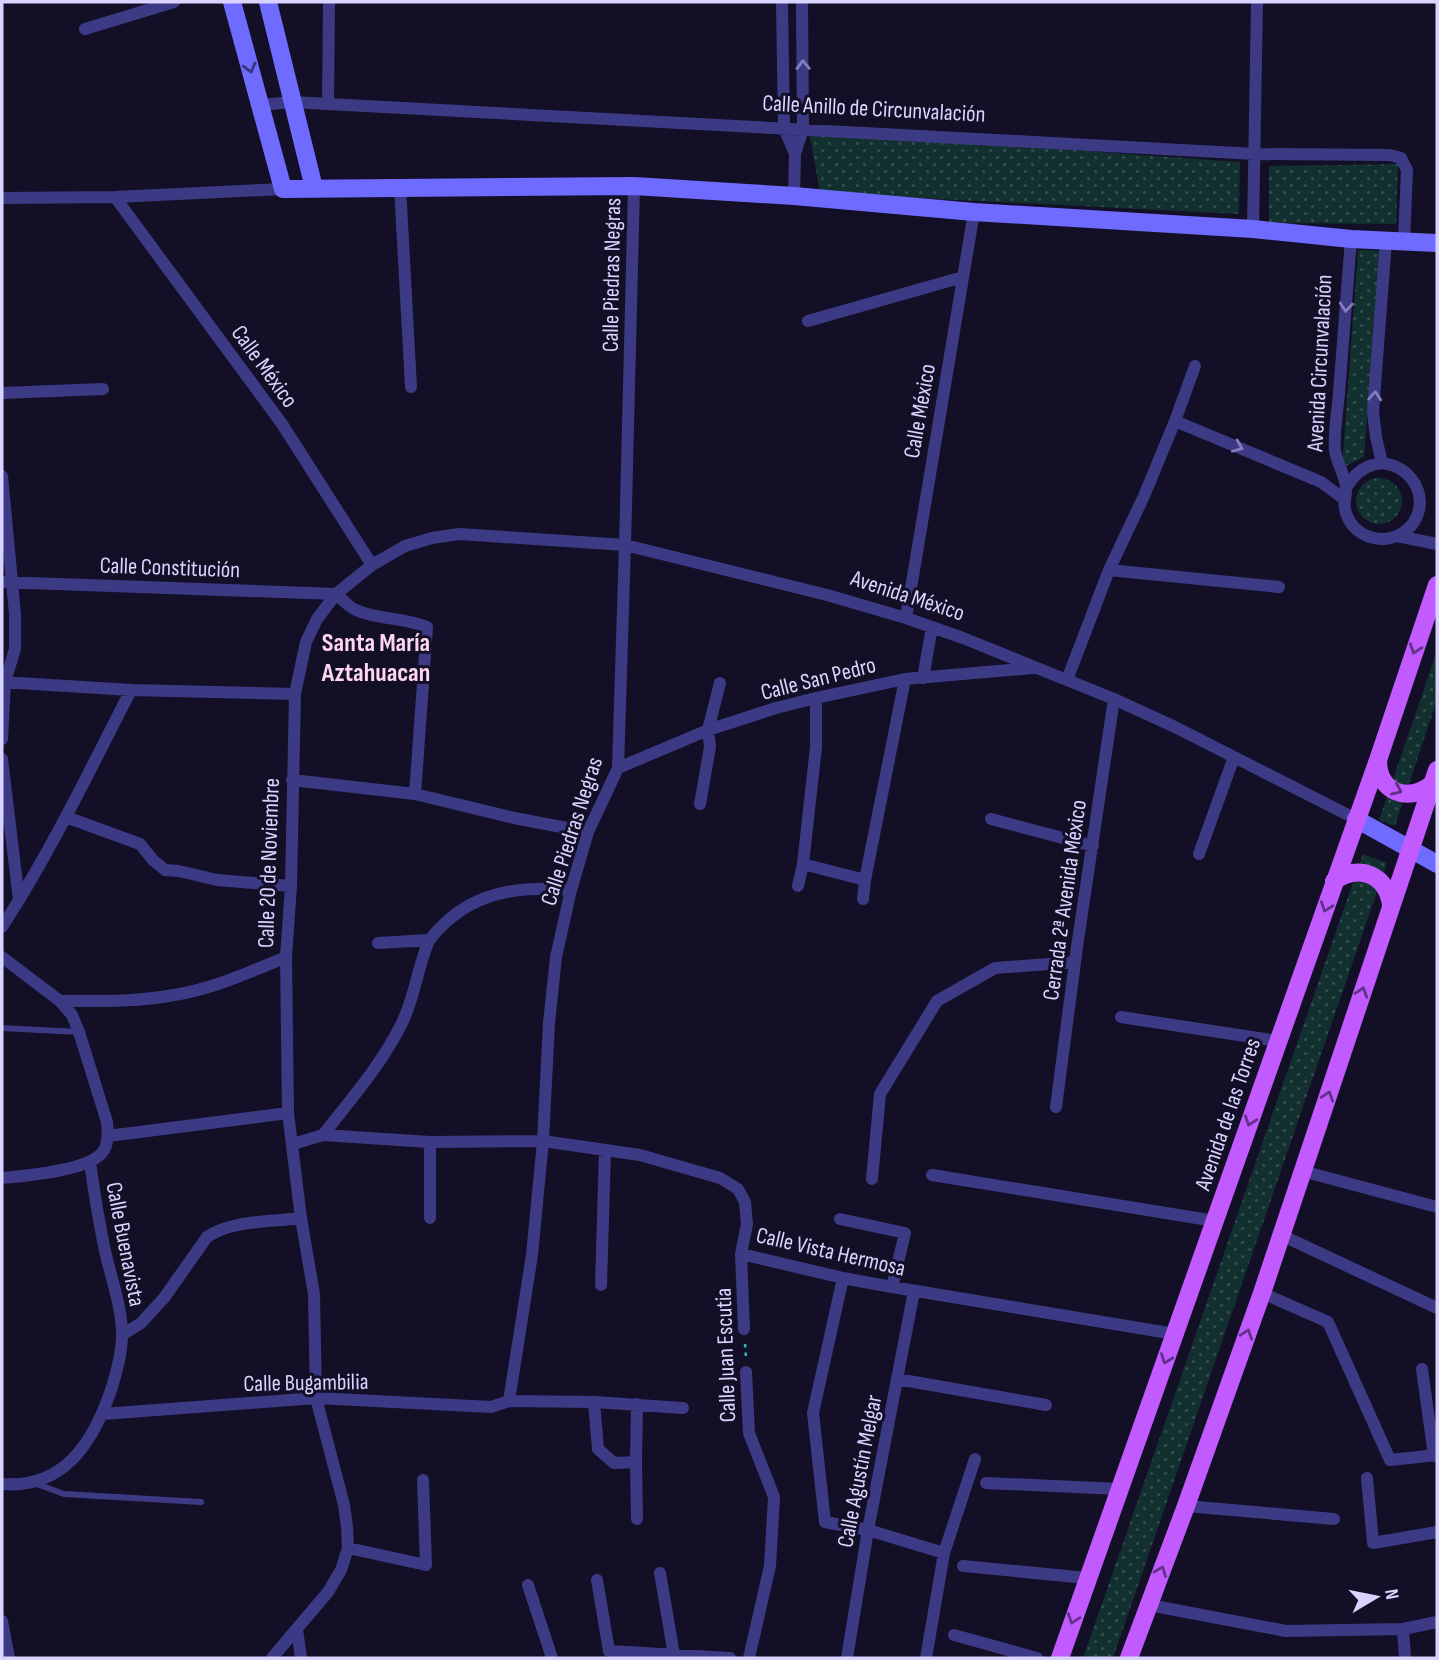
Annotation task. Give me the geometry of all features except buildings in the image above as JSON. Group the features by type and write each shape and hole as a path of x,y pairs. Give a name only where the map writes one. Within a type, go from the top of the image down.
{"main road":[{"name":"Avenida de las Torres","path":"1060,1658 1378,760 1437,585"},
{"path":"1378,760 1378,768 1384,782 1396,792 1419,793 1435,777"},
{"path":"1129,1658 1262,1293 1435,777"},
{"path":"1335,881 1349,873 1372,876 1384,885 1391,905"}],"street":[{"path":"85,29 174,2"},
{"path":"232,2 283,189"},
{"path":"268,2 314,188"},
{"path":"328,2 328,104"},
{"path":"782,2 784,128 795,154"},
{"path":"794,196 795,154 803,129 802,2"},
{"path":"1253,229 1257,2"},
{"name":"Calle Anillo de Circunvalación","path":"261,105 292,102 1255,154 1390,155 1401,159 1407,170 1395,241"},
{"path":"2,198 115,197 314,188 634,186 1437,243"},
{"name":"Calle Piedras Negras","path":"509,1401 532,1255 556,957 588,832 618,768 634,186"},
{"path":"400,187 411,387"},
{"name":"Calle México","path":"115,197 282,424 372,565"},
{"name":"Calle México","path":"906,618 974,212"},
{"name":"Avenida Circunvalación","path":"1345,493 1334,450 1351,239"},
{"path":"1382,463 1373,412 1395,241"},
{"path":"808,321 963,277"},
{"path":"1067,680 1109,570 1144,496 1195,366"},
{"path":"2,393 103,389"},
{"path":"1175,421 1345,493"},
{"path":"1382,463 1404,470 1418,488 1420,499 1419,511 1407,530 1397,536 1380,539 1357,530 1347,516 1345,493 1352,478 1360,470 1382,463"},
{"path":"2,476 7,582 15,614 15,649 3,682 2,738"},
{"name":"Avenida México","path":"336,594 372,565 405,546 432,538 459,534 625,545 827,595 906,618 1037,668 1175,727 1356,819 1437,864"},
{"path":"1397,536 1437,544"},
{"path":"1109,570 1279,587"},
{"name":"Calle Constitución","path":"7,582 336,594"},
{"path":"336,594 353,609 414,621 427,627 415,794"},
{"name":"Calle 20 de Noviembre","path":"336,594 317,619 306,642 295,694 291,886 286,957 288,1113 301,1219 314,1294 316,1398 344,1505 348,1548"},
{"path":"923,677 932,627"},
{"name":"Calle San Pedro","path":"618,768 708,730 816,698 905,679 1037,668"},
{"path":"863,899 905,679"},
{"path":"3,682 131,690 295,694"},
{"path":"700,804 710,747 708,730 720,682"},
{"path":"2,927 66,817 131,690"},
{"path":"798,887 816,747 816,698"},
{"name":"Cerrada 2ª Avenida México","path":"1056,1107 1114,699"},
{"path":"1199,855 1234,757"},
{"path":"2,758 19,900"},
{"path":"292,779 415,794 513,818 588,832"},
{"path":"66,817 140,844 165,870 217,880 291,886"},
{"path":"991,819 1093,846"},
{"path":"803,864 865,880"},
{"path":"323,1135 387,1053 403,1021 429,940 448,920 469,905 491,895 519,889 571,890"},
{"path":"377,943 429,940"},
{"path":"2,957 60,1001 72,1015 107,1122 108,1136 288,1113"},
{"path":"60,1001 173,995 209,987 286,957"},
{"path":"872,1179 880,1094 937,1001 995,968 1076,962"},
{"path":"1121,1017 1278,1041"},
{"name":"Calle Vista Hermosa","path":"293,1144 323,1135 430,1142 543,1140 640,1155 720,1178 738,1189 745,1202 747,1224 741,1254 843,1278 1175,1334"},
{"name":"Calle Buenavista","path":"32,1483 52,1475 71,1461 87,1443 103,1414 116,1376 122,1335 90,1162 103,1152 108,1136"},
{"path":"430,1142 430,1218"},
{"path":"601,1285 605,1150"},
{"path":"2,1178 65,1169 90,1162"},
{"path":"1302,1171 1437,1207"},
{"path":"932,1175 1215,1221"},
{"path":"122,1335 141,1323 164,1298 207,1237 216,1230 301,1219"},
{"path":"840,1219 905,1233 892,1287"},
{"path":"1281,1235 1437,1308"},
{"name":"Calle Juan Escutia","path":"741,1254 744,1329"},
{"path":"843,1278 813,1413 825,1522 868,1530 944,1553"},
{"name":"Calle Agustín Melgar","path":"848,1658 868,1530 914,1291"},
{"path":"1262,1293 1328,1322 1390,1461 1435,1455 1422,1369"},
{"name":"Calle Juan Escutia","path":"746,1372 749,1433 774,1497 770,1566 748,1658"},
{"path":"897,1379 1046,1405"},
{"name":"Calle Bugambilia","path":"103,1414 316,1398 491,1408 509,1401 594,1402 683,1408"},
{"path":"594,1402 598,1449 614,1463 636,1462"},
{"path":"637,1404 637,1519"},
{"path":"926,1658 944,1553 975,1459"},
{"path":"1367,1478 1373,1543 1437,1532"},
{"path":"272,1658 328,1592 341,1570 348,1548 426,1565 423,1480"},
{"path":"2,1484 32,1483"},
{"path":"986,1483 1119,1489"},
{"path":"1186,1506 1334,1519"},
{"path":"963,1566 1087,1578"},
{"path":"660,1573 674,1655"},
{"path":"597,1580 609,1651 646,1656 730,1658"},
{"path":"528,1585 552,1658"},
{"path":"1149,1605 1286,1631 1403,1629 1437,1622"},
{"path":"2,1620 9,1658"},
{"path":"297,1629 301,1658"},
{"path":"1403,1629 1405,1658"},
{"path":"954,1635 1037,1658"}],"lane":[{"path":"2,1028 79,1032"},
{"path":"32,1483 64,1494 201,1502"}],"path":[{"name":"Calle Juan Escutia","path":"744,1329 746,1372"}],"green space":[{"path":"809,131 1240,162 1239,214 820,193"},
{"path":"1398,164 1396,224 1269,223 1269,166"},
{"path":"1358,250 1381,251 1364,457 1342,468"},
{"path":"1379,478 1395,485 1402,501 1395,517 1379,524 1363,517 1356,501 1363,485"},
{"path":"1437,651 1437,700 1395,826 1379,820"},
{"path":"1363,854 1387,863 1113,1658 1083,1658"}],"district":[{"name":"Santa María Aztahuacan","path":"376,657"}]}
